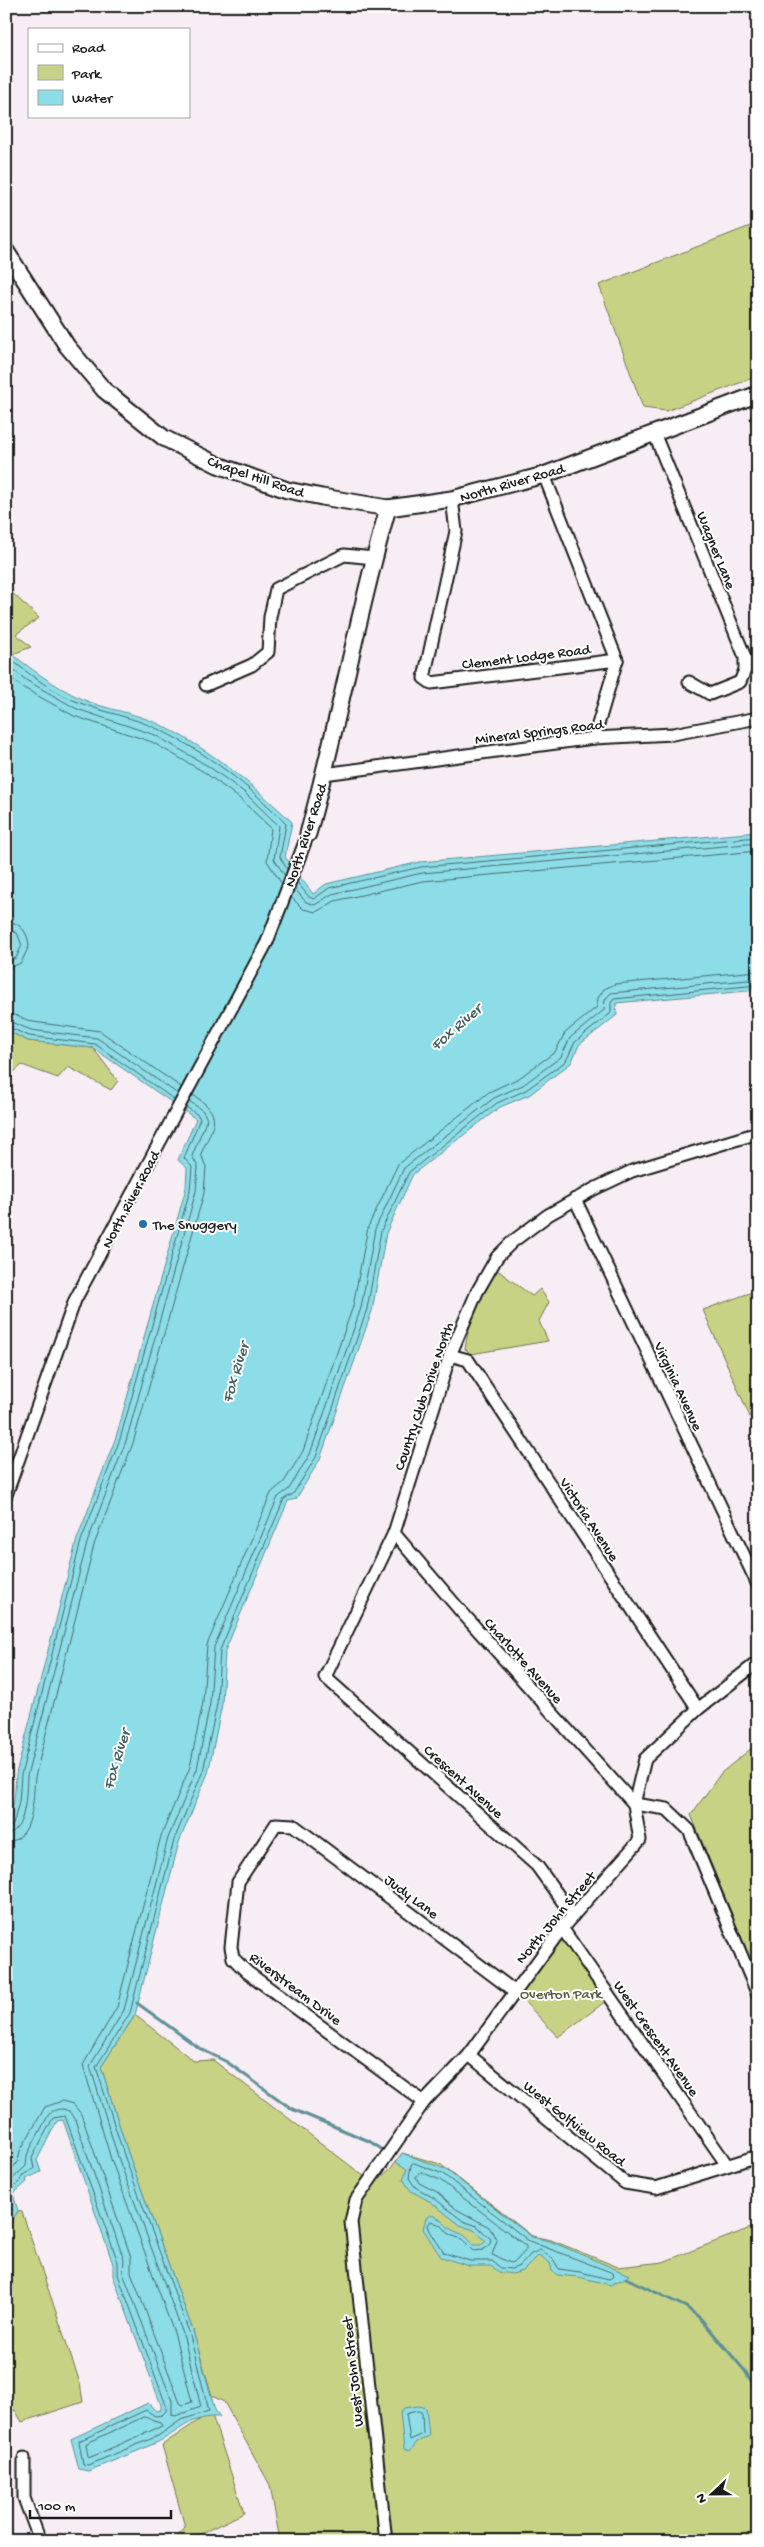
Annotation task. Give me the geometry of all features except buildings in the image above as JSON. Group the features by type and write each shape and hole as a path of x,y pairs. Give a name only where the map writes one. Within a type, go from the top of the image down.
{"street":[{"name":"Chapel Hill Road","path":"6,251 67,346 104,390 164,438 218,465 287,490 388,508"},
{"name":"North River Road","path":"7,1492 75,1300 267,942 308,834 324,774 374,558 388,508 452,499 544,474 758,394"},
{"name":"Wagner Lane","path":"654,433 745,657 745,670 740,682 710,694 689,682"},
{"name":"Clement Lodge Road","path":"452,499 456,531 424,678 431,683 617,660 544,474"},
{"path":"206,685 252,665 268,652 270,617 276,589 344,555 374,558"},
{"path":"594,738 617,660"},
{"name":"Mineral Springs Road","path":"324,774 594,738 673,734 758,718"},
{"name":"Country Club Drive North","path":"325,1677 394,1533 450,1355 477,1292 497,1257 531,1227 575,1199 632,1171 758,1133"},
{"name":"Virginia Avenue","path":"575,1199 758,1585"},
{"name":"Victoria Avenue","path":"450,1355 468,1360 698,1709"},
{"name":"Charlotte Avenue","path":"394,1533 458,1608 634,1804"},
{"name":"North John Street","path":"356,2200 424,2102 469,2055 514,1991 562,1928 640,1840 634,1804 645,1760 698,1709 758,1662"},
{"name":"Crescent Avenue","path":"325,1677 537,1866 573,1916"},
{"path":"634,1804 667,1809 689,1830 758,1995"},
{"name":"Riverstream Drive","path":"293,1825 276,1824 238,1882 231,1947 233,1958 247,1972 424,2102"},
{"name":"Judy Lane","path":"293,1825 514,1991"},
{"name":"West Crescent Avenue","path":"562,1928 727,2165"},
{"name":"West Golfview Road","path":"469,2055 624,2183 656,2188 758,2156"},
{"name":"West John Street","path":"356,2200 351,2222 386,2541"},
{"path":"24,2458 24,2498 40,2541"}],"green space":[{"path":"758,223 758,376 666,411 643,408 599,285"},
{"path":"758,414 758,478 750,417"},
{"path":"6,587 39,618 16,634 31,647 13,654 6,649"},
{"path":"6,1030 28,1041 93,1048 118,1081 111,1090 68,1067 58,1078 22,1065 14,1072 6,1066"},
{"path":"496,1269 532,1296 540,1289 549,1302 539,1321 548,1341 471,1354 465,1349 469,1328 481,1298"},
{"path":"758,1290 758,1435 703,1310"},
{"path":"758,1743 758,1978 691,1815 721,1773"},
{"name":"Overton Park","path":"561,1935 606,2001 558,2037 518,1995"},
{"path":"135,2015 194,2061 213,2060 374,2184 391,2168 402,2153 440,2164 532,2236 551,2240 618,2267 663,2262 758,2225 758,2541 280,2541 270,2485 224,2402 212,2396 193,2331 128,2153 101,2067"},
{"path":"18,2211 22,2212 80,2383 83,2402 22,2422 15,2410 6,2413 6,2229"},
{"path":"211,2412 244,2513 194,2537 195,2541 173,2541 185,2527 162,2445"}],"water":[{"name":"Fox River","path":"6,649 42,676 82,699 161,725 197,745 246,781 292,822 285,857 313,894 326,884 420,862 758,832 758,990 616,1003 617,1015 579,1045 571,1063 529,1095 500,1107 413,1174 386,1233 372,1311 320,1459 296,1499 288,1501 225,1651 222,1704 208,1773 179,1842 135,2015 101,2067 128,2153 193,2331 215,2410 220,2417 210,2417 194,2421 160,2441 88,2471 79,2469 71,2439 148,2403 156,2411 161,2410 161,2405 113,2276 113,2264 63,2120 57,2121 37,2160 41,2172 26,2179 27,2182 13,2194 18,2211 6,2229 6,1832 14,1801 16,1774 77,1539 116,1437 186,1188 187,1168 178,1160 196,1119 93,1048 28,1041 6,1030 6,954 11,945 6,936"},
{"path":"402,2153 445,2169 532,2237 550,2241 629,2275 611,2285 579,2277 557,2275 552,2270 550,2263 539,2255 523,2271 512,2274 499,2272 491,2266 469,2266 441,2257 423,2229 426,2218 430,2215 438,2218 451,2229 465,2236 473,2245 481,2245 486,2241 474,2230 460,2225 431,2202 411,2191 403,2179 407,2169 396,2162"},
{"path":"418,2406 426,2408 429,2436 417,2442 410,2451 404,2449 400,2413 404,2408"}],"waterway":[{"path":"137,2003 199,2048 227,2062 292,2109 369,2141 383,2150"},
{"path":"626,2278 686,2307 700,2318 745,2371 758,2392"}],"place":[{"name":"The Snuggery","path":"143,1224"}]}
